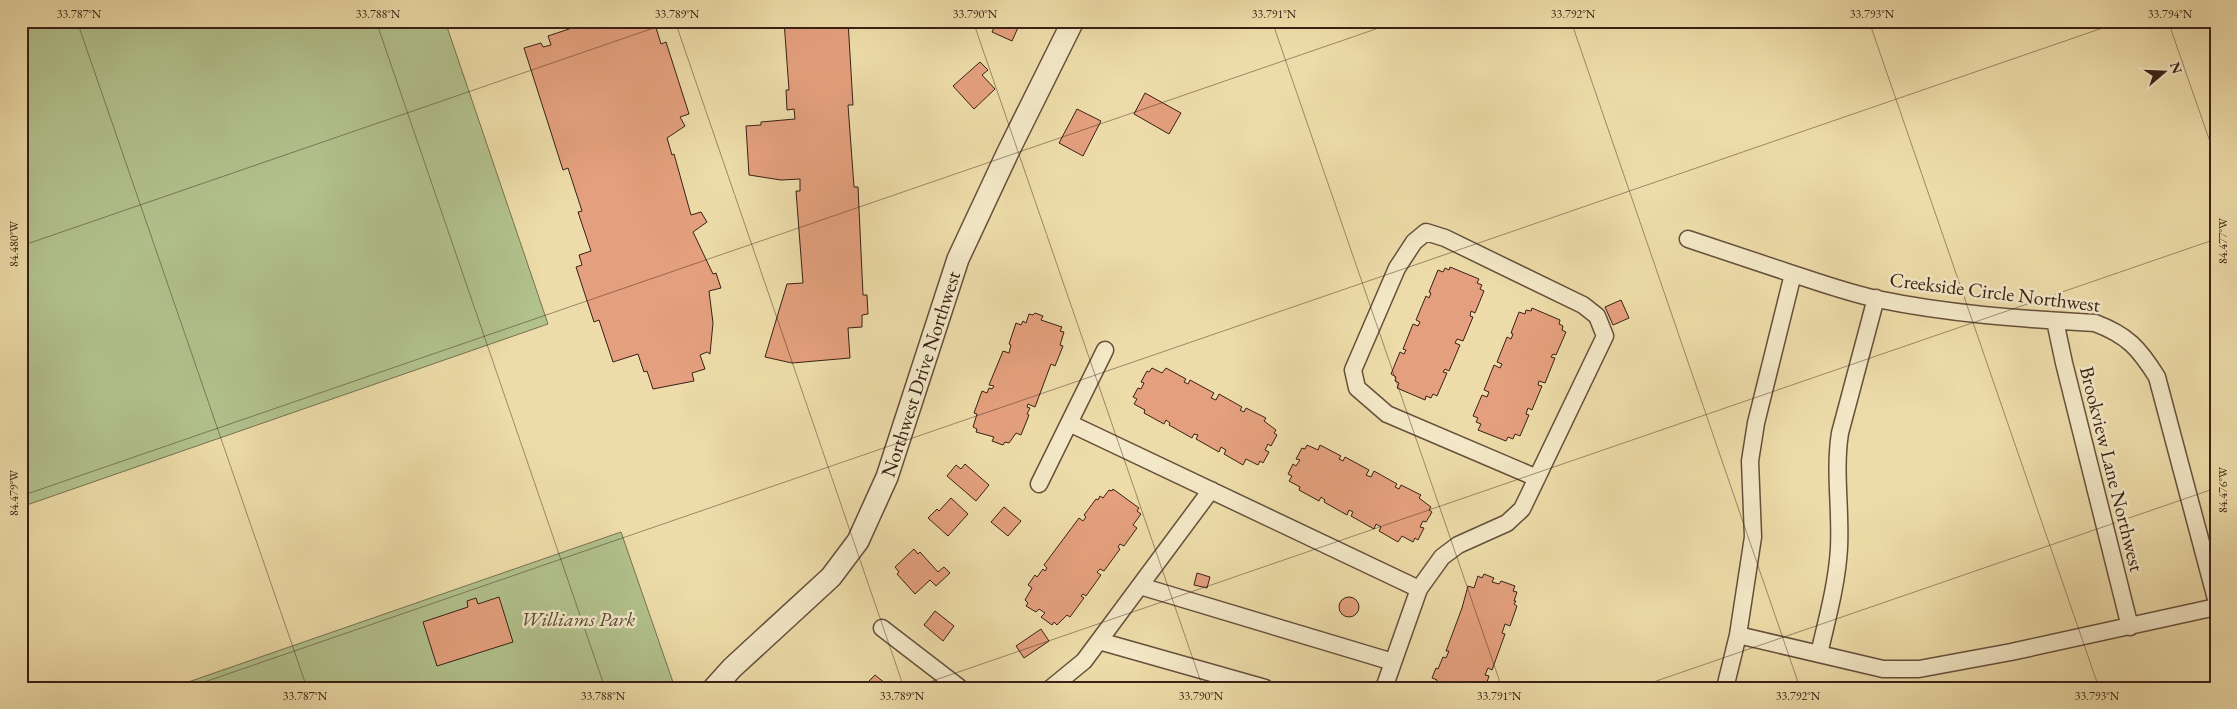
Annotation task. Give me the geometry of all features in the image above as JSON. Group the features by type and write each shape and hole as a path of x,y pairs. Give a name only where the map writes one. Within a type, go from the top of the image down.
{"street":[{"name":"Northwest Drive Northwest","path":"714,688 732,668 830,577 858,541 887,477 958,259 1008,152 1073,21"},
{"path":"1384,688 1419,589 1442,557 1458,545 1508,523 1522,509 1537,478 1605,336 1597,316 1583,305 1445,238 1426,232 1414,242 1397,268 1353,370 1356,388 1387,414 1537,478"},
{"name":"Creekside Circle Northwest","path":"1688,239 1793,274 1876,298 1963,312 2095,323 2114,330 2141,352 2156,377 2216,599"},
{"path":"1725,688 1738,635 1753,537 1750,461 1756,423 1793,274"},
{"path":"1819,654 1837,572 1839,518 1838,447 1876,298"},
{"name":"Brookview Lane Northwest","path":"2055,321 2130,626"},
{"path":"1039,484 1105,350"},
{"path":"1069,423 1419,589"},
{"path":"1050,688 1084,661 1211,490"},
{"path":"1140,586 1393,662"},
{"path":"1738,635 1883,669 1919,669 2216,607"},
{"path":"882,628 960,688"},
{"path":"1099,641 1265,688"}],"green space":[{"path":"21,21 445,21 548,324 21,507"},
{"name":"Williams Park","path":"621,532 675,688 171,688"}],"building":[{"path":"593,21 611,21 612,25 620,21 654,21 661,44 666,42 689,114 680,117 685,126 667,138 672,155 674,154 691,215 701,212 707,222 693,232 713,274 716,273 721,288 709,291 713,323 710,354 707,352 700,355 705,369 692,373 694,381 653,389 647,371 644,372 638,354 613,362 599,320 594,322 576,267 582,265 579,255 591,251 578,212 582,211 568,168 563,170 524,48 541,43 543,47 551,45 548,36"},
{"path":"784,21 848,21 853,105 848,105 854,187 858,187 863,295 867,295 868,314 862,315 862,327 848,328 850,358 792,363 765,357 787,284 803,283 796,191 800,191 800,179 781,180 749,175 746,126 761,125 761,122 795,119 794,109 787,110 786,90 789,90"},
{"path":"997,21 1021,21 1012,41 992,32"},
{"path":"980,62 988,70 982,75 995,89 974,109 953,86"},
{"path":"1145,93 1181,113 1169,134 1134,114"},
{"path":"1077,109 1101,121 1083,156 1059,143"},
{"path":"1450,267 1479,279 1477,283 1482,285 1480,289 1484,291 1475,313 1471,311 1470,316 1473,317 1463,341 1457,339 1455,343 1460,345 1449,371 1445,369 1443,372 1447,373 1437,396 1433,394 1431,398 1426,396 1425,400 1397,388 1399,383 1395,381 1396,377 1391,374 1400,352 1404,354 1406,350 1403,349 1413,324 1418,326 1420,322 1416,320 1426,296 1429,298 1431,293 1429,292 1438,270 1443,272 1445,268 1449,270"},
{"path":"1621,300 1629,318 1613,325 1605,307"},
{"path":"1532,308 1560,320 1559,324 1563,326 1562,330 1566,332 1556,355 1553,354 1551,357 1555,358 1545,383 1539,381 1538,385 1542,386 1532,410 1528,408 1526,414 1529,415 1520,436 1515,434 1513,439 1508,437 1506,441 1478,430 1481,424 1476,422 1478,418 1473,416 1482,395 1487,397 1489,392 1484,390 1494,365 1500,368 1502,364 1497,362 1507,337 1511,339 1513,334 1511,333 1519,312 1525,314 1526,310 1531,311"},
{"path":"1035,313 1043,316 1041,320 1062,327 1060,331 1064,332 1060,345 1063,346 1055,366 1051,364 1035,407 1028,404 1027,407 1030,408 1027,414 1029,415 1021,435 1016,433 1009,443 1005,442 1003,445 992,441 994,437 976,432 977,429 973,427 977,414 974,413 982,391 987,393 989,388 992,389 994,386 989,385 1003,351 1009,353 1011,345 1009,344 1016,323 1021,325 1023,321 1026,323 1029,314 1033,315"},
{"path":"1152,368 1162,373 1166,368 1186,379 1184,382 1188,384 1190,380 1214,393 1211,398 1216,400 1219,394 1242,407 1240,410 1244,412 1246,408 1266,418 1264,421 1276,430 1274,433 1277,435 1271,446 1268,444 1265,450 1269,452 1263,463 1260,461 1258,465 1246,459 1243,465 1224,454 1226,450 1221,447 1219,452 1196,439 1198,435 1194,434 1192,438 1169,425 1170,423 1166,420 1164,424 1144,413 1145,410 1134,404 1137,399 1133,397 1138,388 1141,389 1144,383 1141,382 1147,371 1149,372"},
{"path":"1307,445 1318,450 1320,445 1341,456 1339,459 1343,461 1345,457 1369,470 1366,475 1371,477 1374,471 1397,484 1395,487 1399,489 1401,485 1421,495 1419,498 1431,507 1429,510 1432,512 1426,522 1423,521 1420,527 1424,528 1418,540 1415,538 1413,542 1402,536 1398,542 1379,531 1381,527 1376,524 1374,529 1351,516 1353,512 1349,510 1347,515 1324,502 1325,500 1321,497 1319,501 1299,490 1300,487 1289,481 1292,476 1288,474 1293,464 1296,466 1300,460 1296,459 1302,448 1305,449"},
{"path":"965,464 989,485 976,501 947,476 956,465 961,469"},
{"path":"1113,489 1139,508 1137,511 1141,514 1133,525 1137,528 1124,546 1120,544 1118,547 1120,549 1104,571 1100,569 1097,572 1101,575 1086,596 1083,594 1081,596 1084,598 1070,617 1067,615 1057,625 1054,622 1052,625 1041,617 1045,613 1039,609 1036,612 1026,606 1028,603 1025,600 1032,588 1028,585 1035,575 1037,577 1043,569 1045,571 1047,568 1044,565 1079,518 1083,521 1086,517 1084,515 1096,499 1098,500 1100,496 1103,498 1109,490 1112,491"},
{"path":"951,498 968,514 948,536 928,518 937,509 939,511"},
{"path":"1004,507 1021,521 1008,536 991,522"},
{"path":"914,549 918,554 920,552 938,572 944,567 950,573 936,586 930,580 915,594 897,574 899,572 895,567"},
{"path":"1197,573 1210,577 1207,588 1194,585"},
{"path":"1484,574 1494,578 1492,582 1499,584 1501,581 1515,586 1513,591 1517,592 1514,604 1517,606 1510,626 1505,624 1502,633 1505,634 1492,670 1488,668 1485,675 1489,676 1485,688 1435,688 1437,680 1432,678 1436,668 1438,669 1443,657 1446,658 1449,651 1446,651 1468,586 1474,588 1478,576 1482,578"},
{"path":"499,597 513,642 437,666 423,622 468,607 467,601 476,598 478,604"},
{"path":"1349,597 1356,600 1359,607 1356,614 1349,617 1342,614 1339,607 1342,600"},
{"path":"935,611 954,626 943,641 924,625"},
{"path":"1041,629 1049,641 1024,658 1016,646"},
{"path":"875,675 891,688 862,688"}]}
